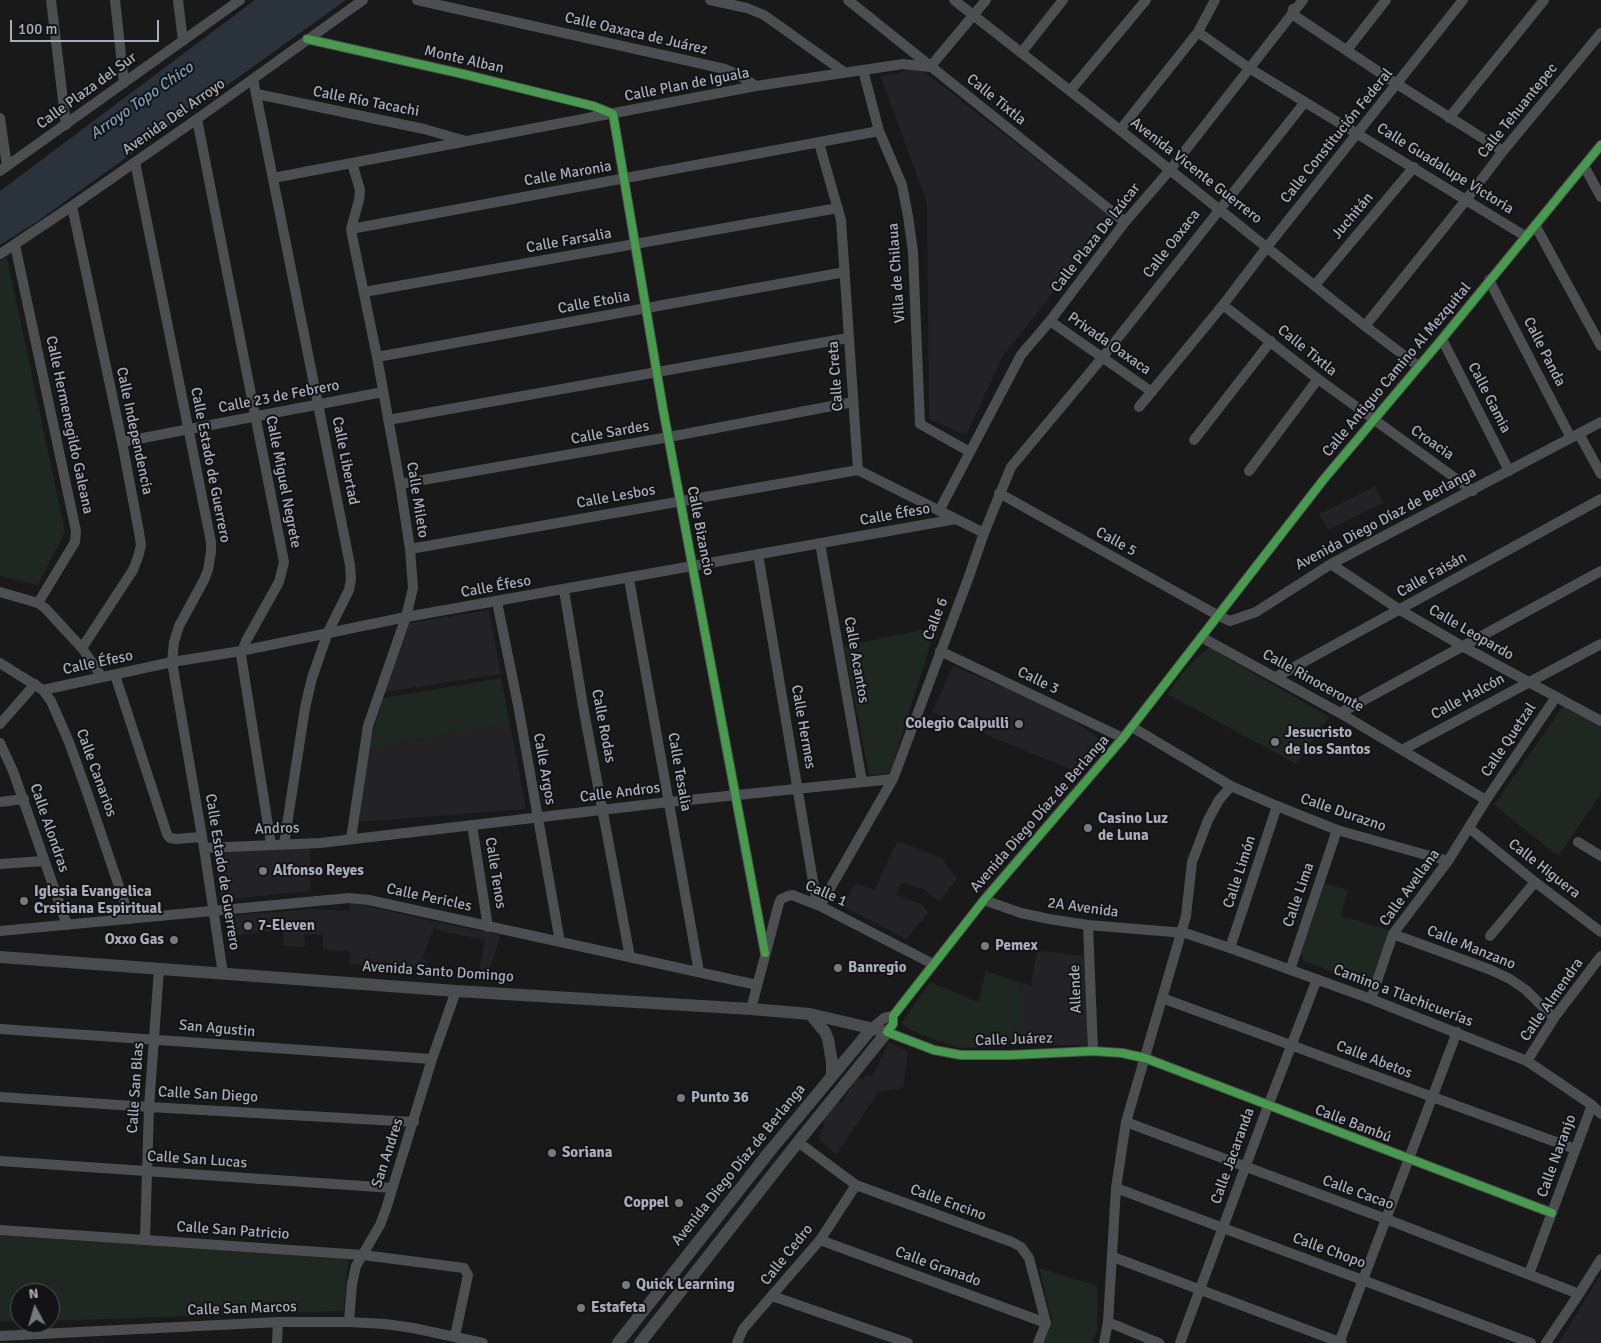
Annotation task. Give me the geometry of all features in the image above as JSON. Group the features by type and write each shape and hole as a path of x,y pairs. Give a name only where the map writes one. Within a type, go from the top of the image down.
{"main road":[{"name":"Avenida Santo Domingo","path":"0,957 223,974 751,1009 810,1014 887,1032"},
{"path":"810,1014 828,1040 832,1062 832,1076"},
{"name":"Avenida Diego Díaz de Berlanga","path":"618,1343 872,1028"},
{"name":"Avenida Diego Díaz de Berlanga","path":"640,1343 887,1032"}],"street":[{"path":"52,0 66,125"},
{"path":"115,0 124,82"},
{"path":"178,0 183,41"},
{"name":"Calle Plaza del Sur","path":"4,168 240,0"},
{"name":"Avenida Del Arroyo","path":"0,254 197,119 363,0"},
{"name":"Calle Oaxaca de Juárez","path":"417,0 718,68 737,74 756,86"},
{"path":"710,0 747,8 764,15 844,72"},
{"name":"Calle Tixtla","path":"848,0 1125,222"},
{"name":"Avenida Vicente Guerrero","path":"954,0 1418,366"},
{"path":"930,66 986,0"},
{"path":"1020,53 1063,0"},
{"path":"1070,91 1146,0"},
{"path":"1120,130 1198,32 1215,0"},
{"path":"1295,0 1292,14 1502,151"},
{"name":"Calle Plaza De Izúcar","path":"939,510 1018,361 1125,222 1170,170 1303,0"},
{"path":"1348,50 1386,0"},
{"name":"Calle Constitución Federal","path":"1139,408 1463,0"},
{"path":"1449,118 1544,0"},
{"name":"Calle Guadalupe Victoria","path":"1198,32 1249,68 1525,236"},
{"name":"Calle Tehuantepec","path":"1365,326 1466,200 1502,151 1601,33"},
{"name":"Monte Alban","path":"307,39 482,78 593,106 613,114"},
{"name":"Calle Plan de Iguala","path":"273,178 756,86 903,64 930,66"},
{"name":"Villa de Chilaua","path":"863,70 879,131 902,185 914,252 920,424 970,452"},
{"name":"Calle Libertad","path":"253,79 348,555 351,579 349,590 328,632 312,678 305,708 284,844"},
{"name":"Calle Río Tacachi","path":"257,94 424,128 469,142"},
{"name":"Calle Oaxaca","path":"1102,358 1219,208 1305,102"},
{"name":"Calle Bizancio","path":"613,114 680,501 765,953"},
{"path":"0,118 4,168"},
{"name":"Calle Miguel Negrete","path":"197,119 284,562 279,582 241,651"},
{"name":"Calle Maronia","path":"351,228 879,131"},
{"name":"Calle Creta","path":"819,143 838,208 845,272 858,470"},
{"name":"Calle Antiguo Camino Al Mezquital","path":"1219,616 1303,505 1601,145"},
{"name":"Calle Estado de Guerrero","path":"135,162 206,516 211,552 204,580 179,626 174,642 172,662 204,848 223,974"},
{"name":"Calle Mileto","path":"351,839 368,726 406,618 413,588 410,549 400,484 351,228 360,190 352,163"},
{"path":"1584,166 1601,197"},
{"name":"Juchitán","path":"1315,285 1414,167"},
{"name":"Calle Independencia","path":"72,206 122,442 139,532 140,551 133,570 82,648"},
{"name":"Calle Farsalia","path":"364,292 838,208"},
{"path":"1535,225 1601,346"},
{"name":"Calle Hermenegildo Galeana","path":"15,245 76,531 75,542 38,603"},
{"name":"Calle Etolia","path":"377,357 845,272"},
{"name":"Calle Panda","path":"1489,280 1575,436 1601,474"},
{"name":"Calle Tixtla","path":"1223,304 1373,420"},
{"name":"Privada Oaxaca","path":"1050,321 1152,392"},
{"path":"388,420 848,338"},
{"name":"Calle Gamia","path":"1442,339 1509,471"},
{"path":"1194,440 1271,341"},
{"name":"Calle 6","path":"819,906 893,779 999,493 1011,467 1102,358"},
{"path":"1249,471 1318,379"},
{"name":"Calle 23 de Febrero","path":"122,442 383,392"},
{"name":"Calle Sardes","path":"400,484 669,438 853,402"},
{"name":"Croacia","path":"1373,420 1473,491"},
{"name":"Avenida Diego Díaz de Berlanga","path":"887,1032 893,1024 893,1016 984,900 1123,738 1219,616 1230,621 1256,612 1331,564 1601,422"},
{"path":"858,470 984,533"},
{"name":"Calle Lesbos","path":"410,549 858,470"},
{"name":"Calle 5","path":"999,493 1219,616"},
{"name":"Calle Faisán","path":"1276,677 1601,499"},
{"name":"Calle Éfeso","path":"39,687 115,675 328,632 956,519"},
{"name":"Calle Acantos","path":"820,543 862,782"},
{"name":"Calle Hermes","path":"758,554 819,906"},
{"name":"Calle Leopardo","path":"1331,564 1400,610 1462,646 1601,720"},
{"path":"1340,713 1601,570"},
{"name":"Calle Tesalia","path":"629,579 699,972"},
{"name":"Calle Rodas","path":"564,590 630,956"},
{"path":"0,592 38,603 61,624 82,648 102,677"},
{"name":"Calle Argos","path":"497,602 518,705 560,942"},
{"name":"Calle Rinoceronte","path":"1201,637 1340,713 1486,800"},
{"name":"Calle Halcón","path":"1402,750 1601,644"},
{"path":"241,651 271,844"},
{"name":"Calle 3","path":"940,651 1123,738"},
{"name":"Calle Canarios","path":"0,663 39,687 52,701 69,742 130,919"},
{"path":"115,675 167,834 170,838 176,840 201,836"},
{"path":"0,724 39,687"},
{"name":"Calle Quetzal","path":"1486,800 1556,697"},
{"name":"Calle Durazno","path":"1132,727 1231,786 1277,806 1337,830 1448,861"},
{"name":"Calle Alondras","path":"0,743 14,771 67,925"},
{"name":"Calle Andros","path":"351,839 669,802 893,779"},
{"path":"1104,1343 1108,1322 1113,1258 1116,1188 1126,1122 1186,916 1192,862 1198,840 1219,800 1231,786"},
{"path":"0,802 24,799"},
{"name":"Calle Avellana","path":"1371,999 1393,934 1448,861 1486,800"},
{"name":"Calle Limón","path":"1230,948 1277,806"},
{"name":"Calle Tenos","path":"472,825 488,927"},
{"name":"Calle Higuera","path":"1469,828 1535,882 1601,932"},
{"name":"Calle Lima","path":"1290,970 1337,830"},
{"name":"Andros","path":"204,848 320,843 351,839"},
{"path":"1578,842 1600,853"},
{"path":"0,864 44,861"},
{"path":"1490,936 1535,882"},
{"name":"Calle 1","path":"751,1009 781,899 792,895 819,906 933,964"},
{"name":"Calle Pericles","path":"0,931 349,898 369,900 757,985"},
{"name":"2A Avenida","path":"984,900 1022,914 1088,925 1180,933"},
{"name":"Allende","path":"1088,925 1093,1051"},
{"name":"Camino a Tlachicuerías","path":"1180,933 1190,934 1317,979 1457,1032 1527,1061 1592,1105 1601,1114"},
{"name":"Calle Manzano","path":"1393,934 1491,970 1510,979 1526,990 1554,1018"},
{"name":"Calle Almendra","path":"1527,1061 1554,1018 1601,956"},
{"name":"Calle San Blas","path":"144,1239 148,1107 159,969"},
{"name":"Calle Jacaranda","path":"1180,1343 1317,979"},
{"name":"San Andres","path":"349,1322 352,1284 356,1266 380,1225 414,1122 432,1059 456,990"},
{"name":"Calle Abetos","path":"1162,998 1575,1150"},
{"name":"Avenida Diego Díaz de Berlanga","path":"872,1028 884,1018 893,1016"},
{"name":"San Agustin","path":"0,1029 432,1059"},
{"name":"Calle Juárez","path":"887,1032 934,1050 961,1056 1093,1051 1122,1053 1145,1058"},
{"path":"1113,1258 1340,1343 1457,1032"},
{"name":"Calle Bambú","path":"1145,1058 1552,1214"},
{"name":"Calle San Diego","path":"0,1097 414,1122"},
{"name":"Calle Naranjo","path":"1529,1274 1592,1105"},
{"name":"Calle Cacao","path":"1126,1122 1580,1294"},
{"name":"Calle Encino","path":"798,1142 856,1185 1012,1242 1021,1247 1029,1258 1046,1323"},
{"name":"Calle San Lucas","path":"0,1161 392,1188"},
{"name":"Calle Cedro","path":"738,1342 742,1329 820,1240 856,1185"},
{"name":"Calle Chopo","path":"1116,1188 1531,1343"},
{"name":"Calle San Patricio","path":"0,1230 363,1255 464,1268 468,1275 455,1336"},
{"name":"Calle Granado","path":"820,1240 1046,1323"},
{"path":"1546,1343 1601,1260"},
{"path":"772,1296 908,1343"},
{"path":"277,1343 278,1322"},
{"name":"Calle San Marcos","path":"0,1336 278,1322 349,1322 385,1324 455,1336 483,1343"},
{"path":"1108,1322 1159,1343"},
{"path":"1038,1343 1046,1323"}],"shaded area":[{"path":"918,67 1112,218 1003,356 966,435 929,419 927,203 881,77"},
{"path":"7,257 65,532 38,585 0,576 0,261"},
{"path":"1375,486 1383,503 1328,530 1319,514"},
{"path":"489,610 501,674 385,692 410,623"},
{"path":"936,627 890,773 869,775 844,646"},
{"path":"1209,647 1329,717 1296,764 1167,694 1187,667"},
{"name":"Colegio Calpulli","path":"953,666 1062,712 1100,740 1079,773 932,712"},
{"path":"501,678 510,724 368,749 383,698"},
{"path":"1563,706 1601,727 1601,794 1558,856 1494,805"},
{"path":"510,724 526,809 359,822 368,749"},
{"path":"897,841 942,858 957,879 940,901 923,889 901,883 896,895 922,904 928,913 906,939 843,906 855,884 875,889"},
{"name":"Alfonso Reyes","path":"310,846 310,891 221,900 213,851"},
{"path":"1325,883 1348,890 1341,916 1390,930 1370,986 1304,961 1301,954"},
{"path":"350,902 501,935 489,971 479,970 485,940 436,930 435,924 422,959 428,960 425,970 349,964 350,952 323,949 323,935 304,934 306,947 284,946 283,930 236,935 234,915 313,909 350,911"},
{"path":"1037,951 1086,956 1088,1045 1020,1045 1019,982 1031,985"},
{"path":"986,971 1019,982 1020,1045 960,1048 919,1034 901,1024 930,982 978,1002"},
{"path":"889,1042 908,1052 903,1088 879,1091 836,1155 818,1137 825,1125 822,1123 838,1100 841,1104 857,1077 864,1080 866,1074 872,1077"},
{"path":"0,1234 348,1258 344,1311 60,1321 60,1283 10,1283 10,1322 0,1322"},
{"path":"1039,1268 1098,1286 1097,1330 1092,1343 1044,1343 1052,1321"},
{"path":"1601,1274 1601,1343 1558,1343 1571,1323"}],"water":[{"name":"Arroyo Topo Chico","path":"255,0 346,0 38,221 0,245 0,191"}],"cycle path":[{"path":"307,39 463,74 593,106 613,114 663,409 765,953"},
{"path":"1552,1213 1145,1058 1122,1053 1093,1051 1011,1055 961,1055 934,1050 887,1032 893,1024 893,1016 984,900 1123,738 1324,479 1601,145"}],"place":[{"name":"Colegio Calpulli","path":"1019,724"},
{"name":"Jesucristo de los Santos","path":"1275,742"},
{"name":"Casino Luz de Luna","path":"1088,828"},
{"name":"Alfonso Reyes","path":"263,871"},
{"name":"Iglesia Evangelica Crsitiana Espiritual","path":"24,901"},
{"name":"7-Eleven","path":"248,926"},
{"name":"Oxxo Gas","path":"174,940"},
{"name":"Pemex","path":"985,946"},
{"name":"Banregio","path":"838,968"},
{"name":"Punto 36","path":"681,1098"},
{"name":"Soriana","path":"552,1153"},
{"name":"Coppel","path":"679,1203"},
{"name":"Quick Learning","path":"626,1285"},
{"name":"Estafeta","path":"581,1308"}]}
